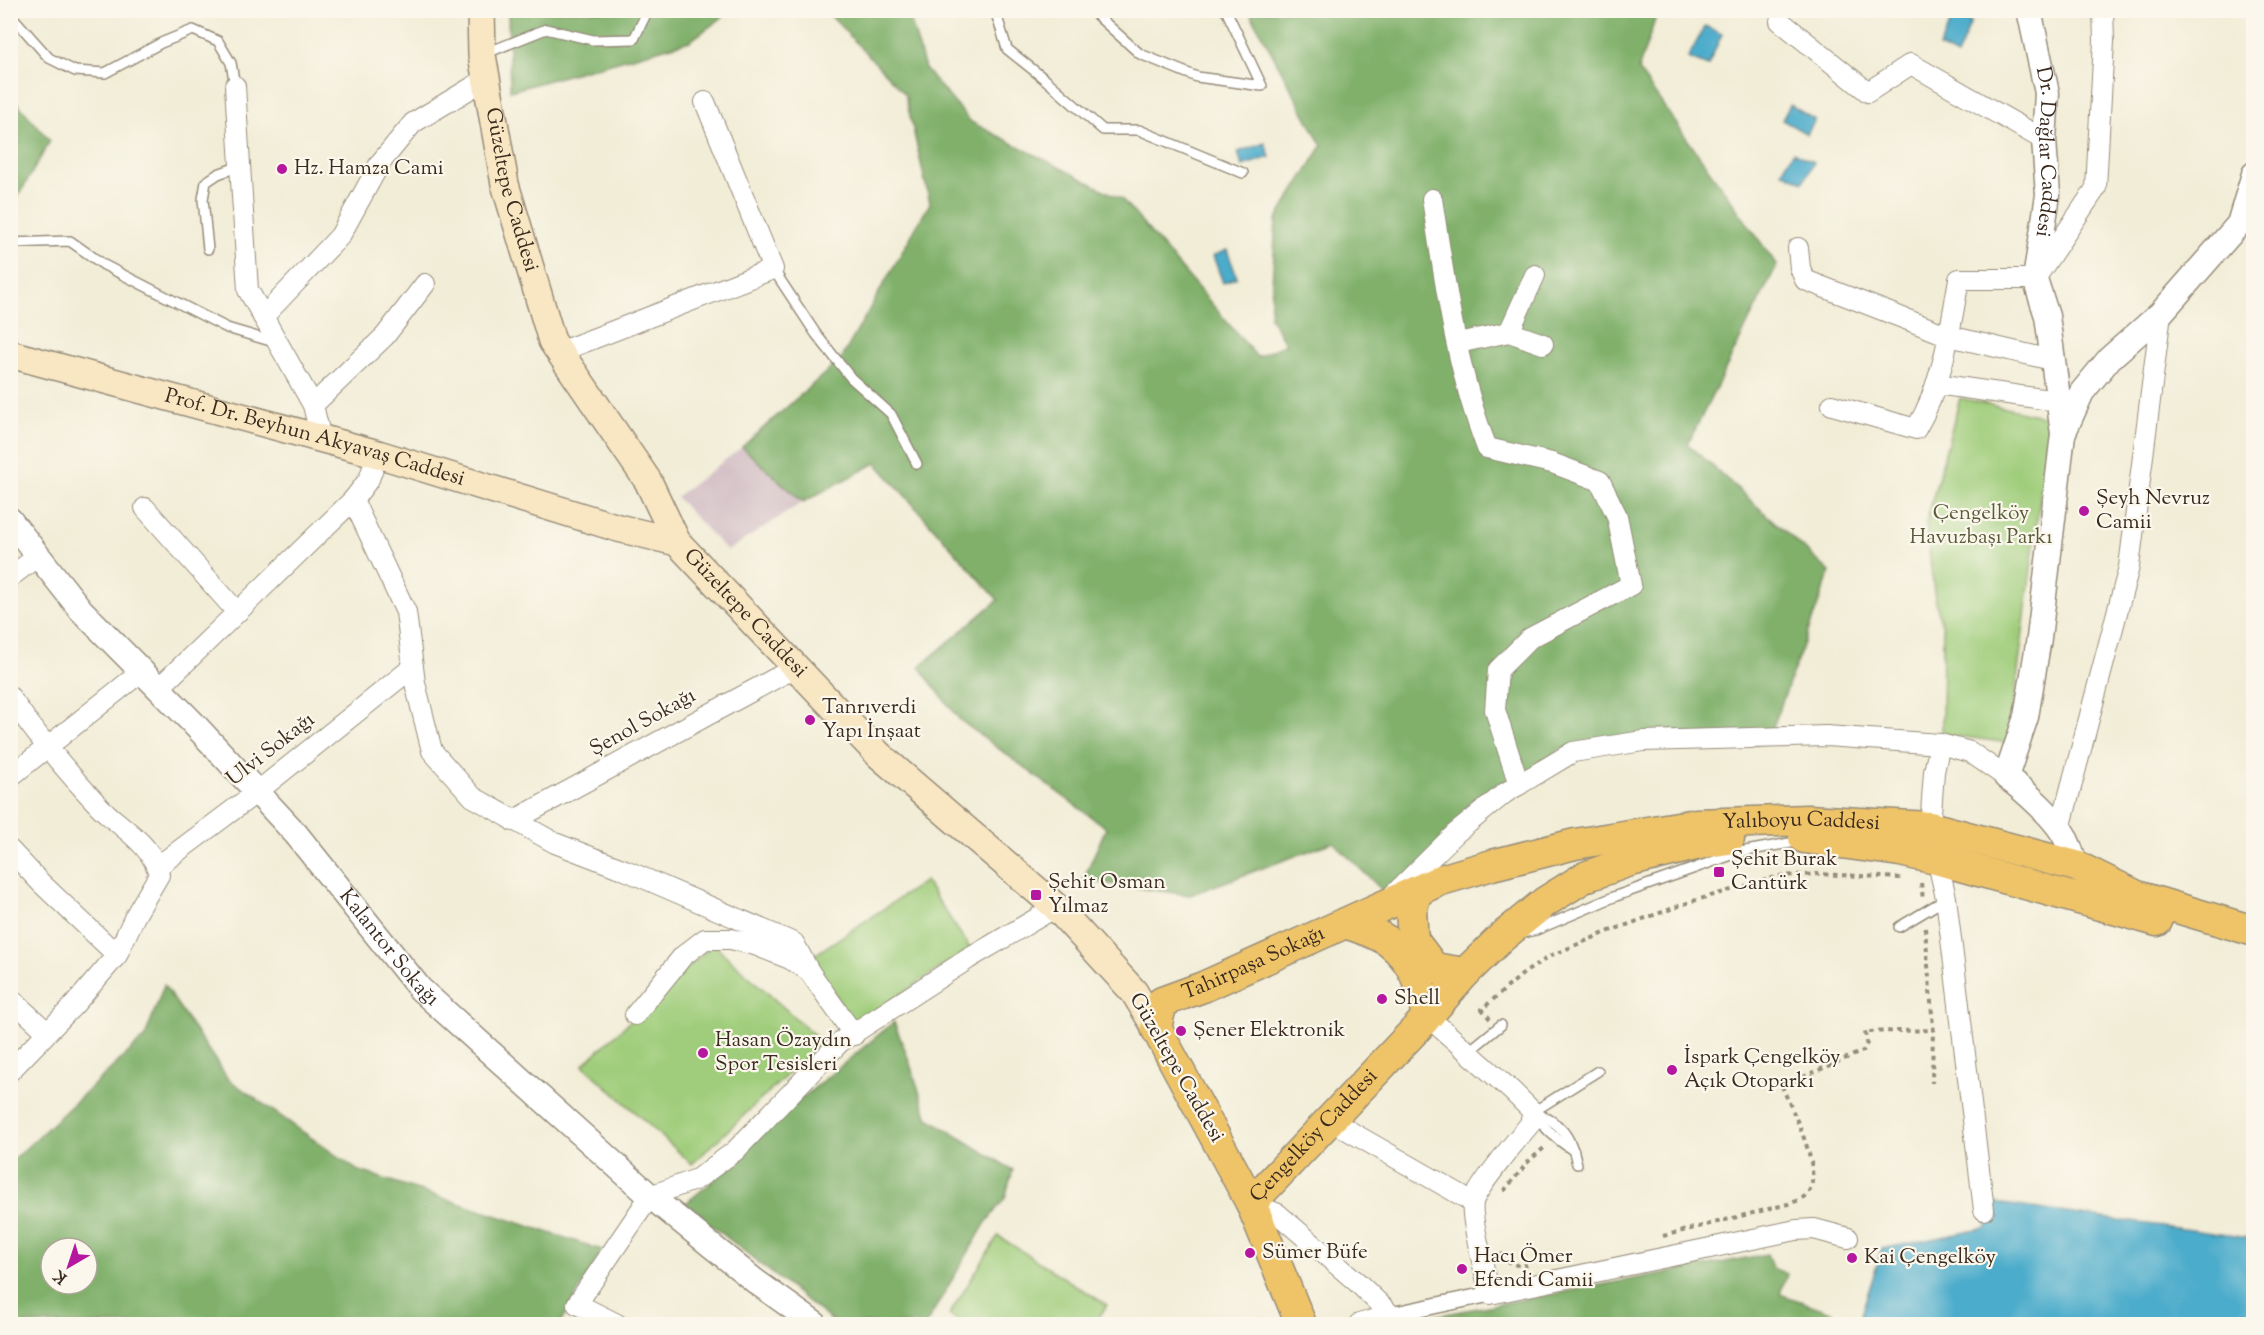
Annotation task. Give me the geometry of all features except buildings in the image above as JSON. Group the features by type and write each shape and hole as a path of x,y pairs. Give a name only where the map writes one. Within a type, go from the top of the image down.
{"main road":[{"name":"Güzeltepe Caddesi","path":"481,10 484,67 505,184 552,341 648,481 677,542 879,754 1056,907 1134,992 1159,1015 1251,1203"},
{"name":"Prof. Dr. Beyhun Akyavaş Caddesi","path":"10,354 378,454 618,528 677,542"},
{"name":"Yalıboyu Caddesi","path":"1346,922 1441,880 1563,847 1696,824 1808,820 1930,827 2076,866 2137,896 2253,931"},
{"name":"Yalıboyu Caddesi","path":"1465,973 1502,937 1545,902 1585,877 1627,862 1708,842 1757,836 1820,838 1900,850 2253,946"},
{"path":"1417,891 1411,911 1413,940 1434,968 1465,973"},
{"path":"1346,922 1388,941 1412,965 1420,984 1427,1016"},
{"name":"Tahirpaşa Sokağı","path":"1159,1015 1203,987 1346,922"},
{"name":"Çengelköy Caddesi","path":"1301,1324 1251,1203 1465,973"}],"street":[{"name":"Dr. Dağlar Caddesi","path":"2029,10 2047,93 2044,140 2048,195 2035,279 2047,316 2063,434"},
{"path":"1832,405 1916,429 1925,415 1944,361 1959,279 2035,279 2096,188 2104,42 2103,10"},
{"path":"1780,21 1868,92 1911,64 2044,140"},
{"path":"263,317 340,236 380,163 412,123 484,67"},
{"path":"235,86 248,290 313,405 321,439"},
{"path":"560,352 774,269 705,102"},
{"path":"2006,777 2026,717 2039,638 2063,434 2082,392 2110,358 2161,313 2239,224 2253,174"},
{"path":"1432,199 1448,303 1476,419 1487,448 1552,463 1600,481 1617,516 1630,585 1530,638 1498,670 1495,710 1518,785"},
{"path":"1798,248 1800,268 1805,280 1949,336 2052,360"},
{"path":"1509,332 1535,275"},
{"path":"313,405 385,336 425,284"},
{"path":"2060,829 2129,567 2161,313"},
{"path":"1458,343 1509,332 1543,344"},
{"path":"1936,384 2057,401"},
{"path":"159,688 353,500 369,479 378,454"},
{"path":"353,500 406,612 415,683 432,751 473,797 555,843 625,870 794,943 809,971 854,1035"},
{"path":"145,508 237,612"},
{"name":"Kalantor Sokağı","path":"10,520 81,610 159,688 296,834 420,989 650,1196 755,1281 815,1324"},
{"path":"10,577 38,556"},
{"name":"Ulvi Sokağı","path":"157,867 257,792 413,667"},
{"name":"Şenol Sokağı","path":"513,821 796,667"},
{"path":"10,777 142,671"},
{"path":"10,698 35,733 101,807 146,847 159,875 135,916 117,955 75,1004 10,1071"},
{"path":"1380,907 1456,833 1518,785 1573,752 1643,741 1826,736 1940,744 1970,752 2025,790 2060,829 2066,838 2076,866"},
{"path":"1940,744 1934,772 1930,827 1946,898 1984,1210"},
{"path":"10,850 40,883 117,955"},
{"path":"616,1324 577,1304 650,1196 697,1179 735,1151 840,1042 968,959 1056,907"},
{"path":"635,1016 683,956 705,939 731,939 755,945 790,959 809,971"},
{"path":"10,998 47,1032"},
{"path":"1427,1016 1512,1091 1532,1118 1473,1202 1474,1220 1490,1294"},
{"path":"1328,1119 1473,1202"},
{"path":"1251,1203 1278,1214 1393,1320"},
{"path":"1359,1324 1393,1320 1490,1294 1796,1230 1814,1228 1848,1238"}],"lane":[{"path":"484,67 546,29 593,40 634,39 648,10"},
{"path":"995,10 1007,49 1103,130 1139,130 1243,173"},
{"path":"1091,10 1140,54 1197,77 1262,86 1226,10"},
{"path":"10,14 49,58 75,71 105,73 161,43 194,30 218,41 231,63 235,86"},
{"path":"208,249 202,199 206,182 218,174 240,166"},
{"path":"10,243 70,241 104,265 227,328 277,342"},
{"path":"774,269 816,334 851,378 891,414 917,464"},
{"path":"1899,927 1946,898"},
{"path":"1468,1053 1501,1025"},
{"path":"1577,1164 1574,1151 1532,1118 1599,1071"}],"path":[{"path":"1487,1028 1493,1022 1482,1009 1524,973 1552,955 1607,932 1693,901 1780,876 1818,874 1906,879"},
{"path":"1914,880 1921,881 1924,912 1933,1030 1932,1083"},
{"path":"1654,1238 1788,1204 1805,1196 1812,1186 1814,1170 1782,1086 1863,1051 1867,1043 1865,1032 1933,1030"},
{"path":"1502,1194 1528,1162 1551,1142 1532,1118"},
{"path":"1500,1251 1507,1262 1517,1266 1535,1264"}],"shaded area":[{"path":"742,447 803,502 727,551 676,497"}],"green space":[{"path":"508,11 731,11 690,41 510,91"},
{"path":"826,11 908,11 925,69 971,122 1122,199 1257,357 1286,344 1270,317 1276,220 1322,146 1249,11 1658,11 1638,70 1777,265 1688,444 1830,572 1767,743 1560,749 1385,893 1333,842 1190,895 1083,880 1106,828 960,720 919,667 998,600 876,463 803,502 742,447 841,359 930,203 905,94"},
{"path":"11,96 50,141 11,209"},
{"name":"Çengelköy Havuzbaşı Parkı","path":"1960,398 2050,418 2009,743 1942,734 1943,628 1935,600 1926,523"},
{"path":"925,881 970,948 855,1025 810,958"},
{"name":"Hasan Özaydın Spor Tesisleri","path":"713,944 822,1042 692,1164 583,1065"},
{"path":"164,985 228,1079 357,1170 602,1250 560,1324 11,1324 11,1162 145,1037"},
{"path":"894,1022 928,1118 1013,1170 1005,1198 985,1224 926,1324 836,1324 685,1204 732,1165 777,1119"},
{"path":"998,1236 1107,1305 1095,1324 965,1324 949,1315"},
{"path":"1767,1254 1772,1268 1787,1274 1780,1294 1834,1313 1825,1324 1415,1324 1413,1320"}],"water":[{"path":"1954,15 1971,22 1957,56 1939,47"},
{"path":"1705,26 1722,34 1708,66 1688,58"},
{"path":"1790,105 1815,120 1807,134 1782,120"},
{"path":"1265,143 1270,157 1242,166 1238,152"},
{"path":"1793,152 1814,162 1803,182 1782,172"},
{"path":"1227,250 1237,277 1223,283 1213,256"},
{"path":"1988,1202 2249,1238 2253,1219 2253,1324 1858,1324 1882,1249 1986,1228"}],"place":[{"name":"Hz. Hamza Cami","path":"282,169"},
{"name":"Şeyh Nevruz Camii","path":"2084,511"},
{"name":"Tanrıverdi Yapı İnşaat","path":"810,720"},
{"name":"Şehit Burak Cantürk","path":"1719,872"},
{"name":"Şehit Osman Yılmaz","path":"1036,895"},
{"name":"Shell","path":"1382,999"},
{"name":"Şener Elektronik","path":"1181,1031"},
{"name":"Hasan Özaydın Spor Tesisleri","path":"703,1053"},
{"name":"İspark Çengelköy Açık Otoparkı","path":"1672,1070"},
{"name":"Sümer Büfe","path":"1250,1253"},
{"name":"Kai Çengelköy","path":"1852,1258"},
{"name":"Hacı Ömer Efendi Camii","path":"1462,1269"}]}
